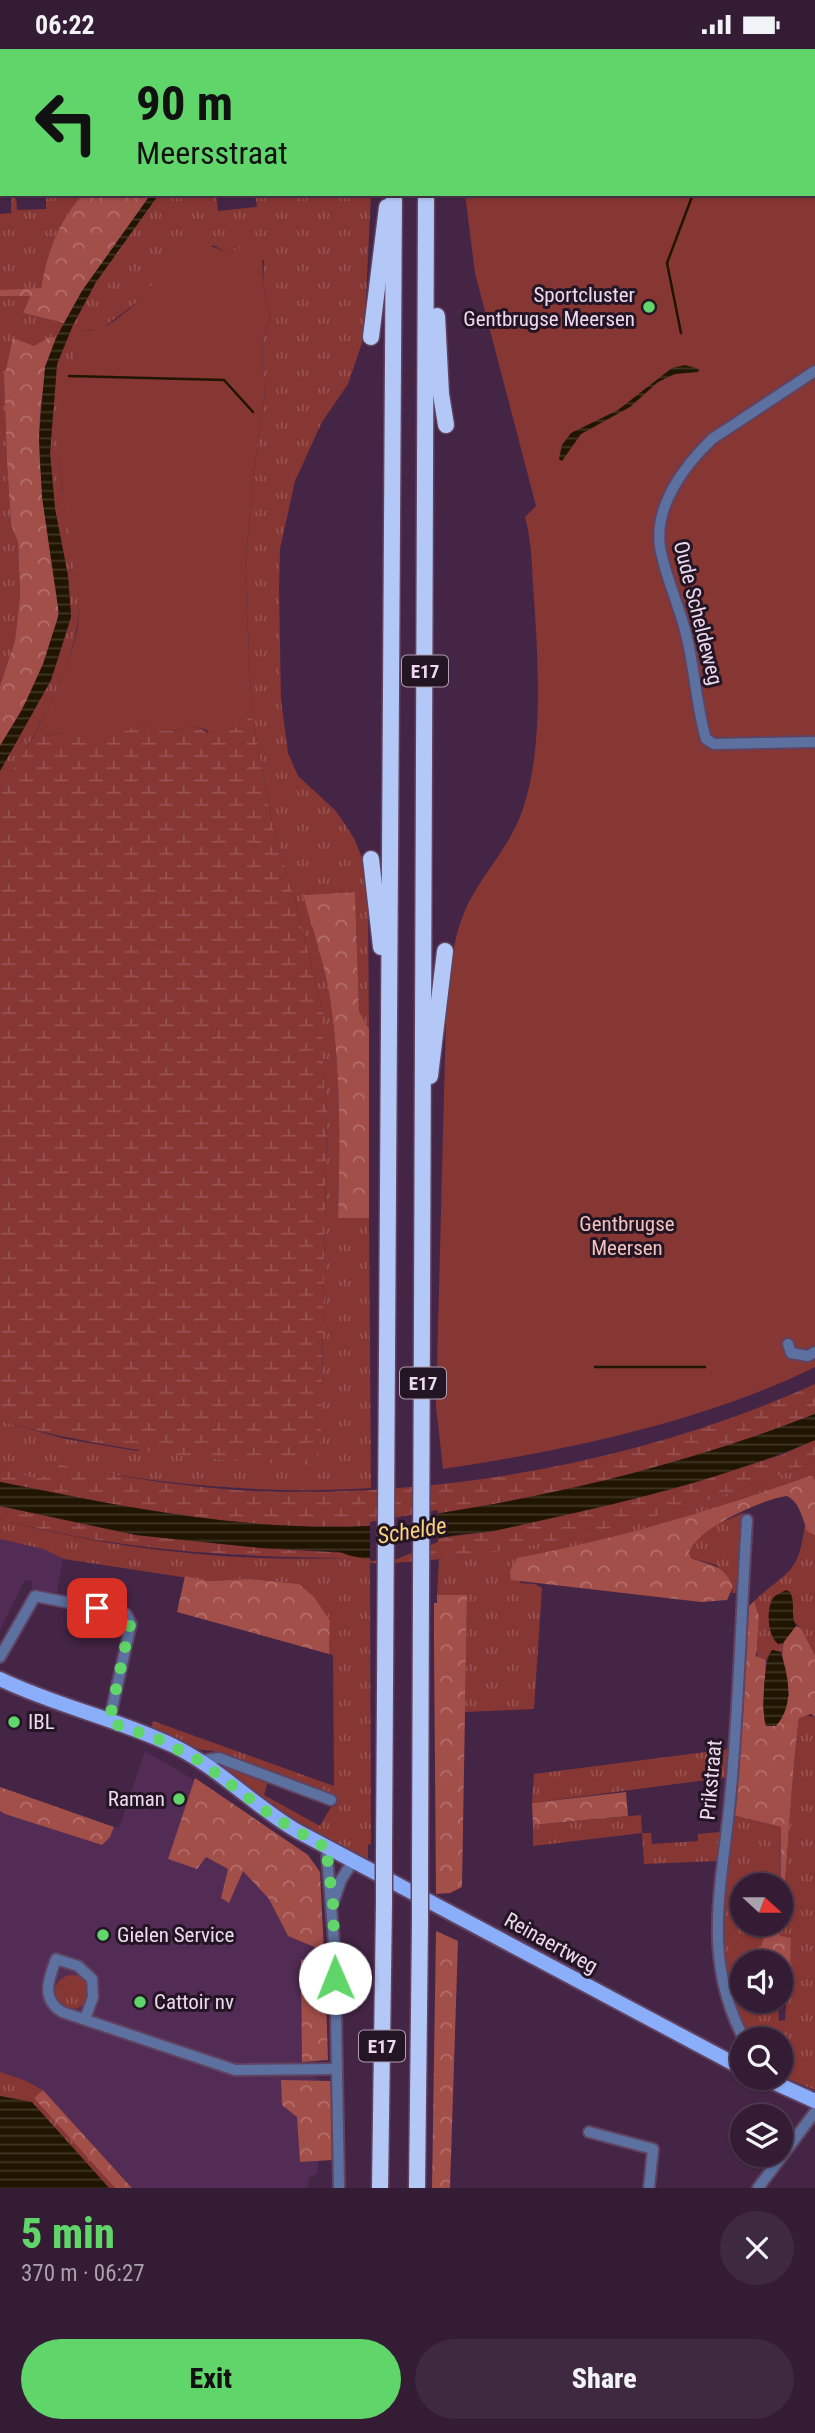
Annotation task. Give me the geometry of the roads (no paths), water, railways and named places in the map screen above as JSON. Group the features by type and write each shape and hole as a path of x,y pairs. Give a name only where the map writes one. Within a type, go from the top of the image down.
{"highway":[{"path":"371,337 383,227 391,196"},
{"name":"E17","path":"380,2188 387,1446 392,196"},
{"name":"E17","path":"416,2188 420,1923 426,196"},
{"path":"427,235 435,270 438,360 446,425"},
{"path":"371,859 377,926 388,986"},
{"path":"424,1106 435,1056 445,951"}],"main road":[{"name":"Reinaertweg","path":"0,1679 46,1700 158,1739 200,1761 275,1818 730,2062"},
{"path":"791,2090 815,2101"}],"street":[{"name":"Oude Scheldeweg","path":"815,371 712,439 697,453 667,501 659,529 663,558 694,667 706,739 714,744 815,742"},
{"path":"788,1344 791,1353 799,1356 815,1352"},
{"name":"Prikstraat","path":"739,2027 721,1985 716,1910 730,1801 747,1520"},
{"path":"0,1657 34,1596 126,1614 131,1624 109,1722"},
{"path":"200,1761 219,1758 331,1800"},
{"path":"333,1903 341,1880 341,1855 327,1856 328,1884 333,1903 339,2188"},
{"path":"85,2019 93,1997 92,1979 78,1966 56,1959 47,1984 47,1996 52,2006 62,2012 235,2070 335,2069"},
{"path":"758,2188 815,2112"},
{"path":"589,2132 653,2149 649,2188"}],"water":[{"path":"150,196 158,196 96,282 73,325 57,364 50,453 55,509 68,576 71,617 51,680 0,771 0,746 22,710 43,664 59,614 42,497 39,437 45,367 56,338 82,291"},
{"path":"685,365 699,369 698,372 675,374 658,382 630,407 581,434 562,461 559,459 562,445 571,433 618,410 672,368"},
{"name":"Schelde","path":"815,1414 815,1440 738,1469 659,1493 498,1530 440,1538 380,1557 355,1557 340,1552 261,1548 136,1535 0,1506 0,1482 137,1508 229,1521 322,1527 377,1525 536,1496 631,1474 770,1431"},
{"path":"786,1590 792,1596 796,1626 783,1643 778,1644 770,1630 769,1611 773,1598"},
{"path":"772,1650 781,1652 788,1681 788,1700 776,1726 766,1726 764,1687"},
{"path":"0,2096 32,2102 109,2188 0,2188"}],"waterway":[{"path":"681,333 667,263 692,196"},
{"path":"69,376 224,380 253,412"},
{"path":"595,1367 705,1367"}],"place":[{"name":"Sportcluster Gentbrugse Meersen","path":"649,307"},
{"name":"IBL","path":"14,1722"},
{"name":"Raman","path":"179,1799"},
{"name":"Gielen Service","path":"103,1935"},
{"name":"Cattoir nv","path":"140,2002"}],"park label":[{"name":"Gentbrugse Meersen","path":"627,1236"}]}
